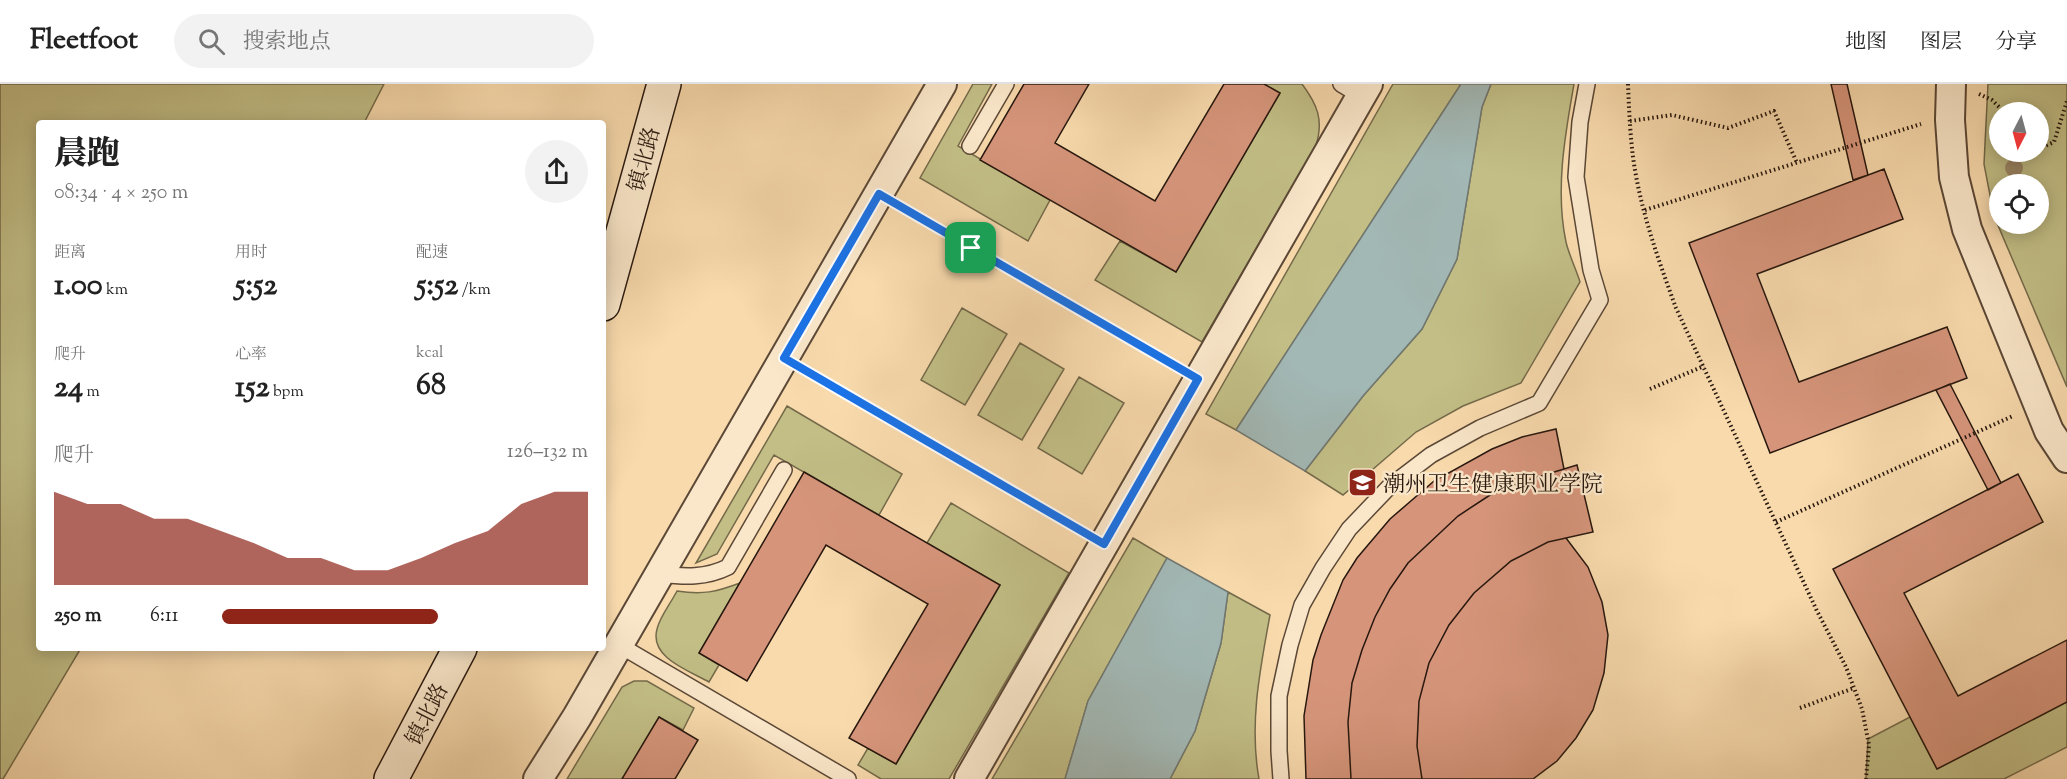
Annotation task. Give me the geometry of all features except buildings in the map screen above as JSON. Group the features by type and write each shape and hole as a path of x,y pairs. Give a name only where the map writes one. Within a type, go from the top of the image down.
{"street":[{"name":"镇北路","path":"606,293 664,84"},
{"path":"538,779 619,645 942,84"},
{"path":"969,779 1198,379 1356,88"},
{"path":"1963,88 1950,120 1954,177 1967,229 2049,431 2067,458"},
{"name":"镇北路","path":"391,779 458,651"}],"lane":[{"path":"970,146 1006,84"},
{"path":"1281,779 1279,696 1290,645 1302,605 1323,568 1349,529 1389,487 1431,455 1480,428 1539,403 1600,300 1591,270 1576,177 1580,122 1587,84"},
{"path":"660,574 688,577 713,574 728,567 784,470"},
{"path":"619,645 848,779"}],"path":[{"path":"1628,84 1633,159 1650,236 1676,308 1846,667 1862,709 1869,745 1866,779"},
{"path":"1963,88 1994,102"},
{"path":"2049,144 2054,142 2067,101"},
{"path":"1630,121 1672,115 1728,128 1774,111 1797,163"},
{"path":"1645,210 1931,121"},
{"path":"879,194 1198,379"},
{"path":"784,358 1104,544"},
{"path":"1650,389 1704,366"},
{"path":"1776,522 2021,413"},
{"path":"1800,708 1854,688"}],"shaded area":[{"path":"0,84 384,84 366,120 36,120 36,651 79,651 3,779 0,779"},
{"path":"973,84 992,84 958,146 1050,200 1028,241 920,178"},
{"path":"1264,84 1302,84 1312,98 1318,113 1319,128 1316,145 1202,342 1095,280 1120,241 1176,272 1280,93"},
{"path":"1393,84 1461,84 1236,430 1206,414"},
{"path":"1491,84 1574,84 1562,163 1561,203 1566,242 1580,282 1521,383 1463,406 1416,432 1343,495 1305,471 1363,396 1422,329 1457,259 1482,107"},
{"path":"1988,84 2067,84 2067,387 2002,234 2049,234 2049,174 1989,174 1989,190 1984,164"},
{"path":"962,308 1007,334 965,405 921,380"},
{"path":"1020,343 1064,369 1022,440 978,415"},
{"path":"1079,377 1124,403 1082,474 1038,448"},
{"path":"787,406 902,474 879,515 774,455 717,554 696,563"},
{"path":"951,503 1069,573 949,779 881,779 858,765 868,748 896,764 1000,585 927,543"},
{"path":"1133,538 1167,558 1088,701 1065,779 992,779"},
{"path":"740,583 699,653 719,665 709,682 665,656 656,639 657,629 677,591 709,592"},
{"path":"1228,592 1270,615 1259,676 1255,717 1259,779 1170,779 1195,731 1221,643"},
{"path":"634,681 647,681 694,708 683,730 659,717 622,779 567,779 622,687"},
{"path":"2067,702 2067,747 2004,779 1866,779 1868,739 1910,717 1937,769"}],"water":[{"path":"1461,84 1491,84 1482,107 1457,259 1422,329 1363,396 1305,471 1236,430"},
{"path":"1167,558 1228,592 1221,643 1195,731 1170,779 1065,779 1088,701"}],"place":[{"name":"潮州卫生健康职业学院","path":"1362,483"}],"route":[{"path":"879,194 971,248 1198,379 1104,544 784,358 879,194"}]}
